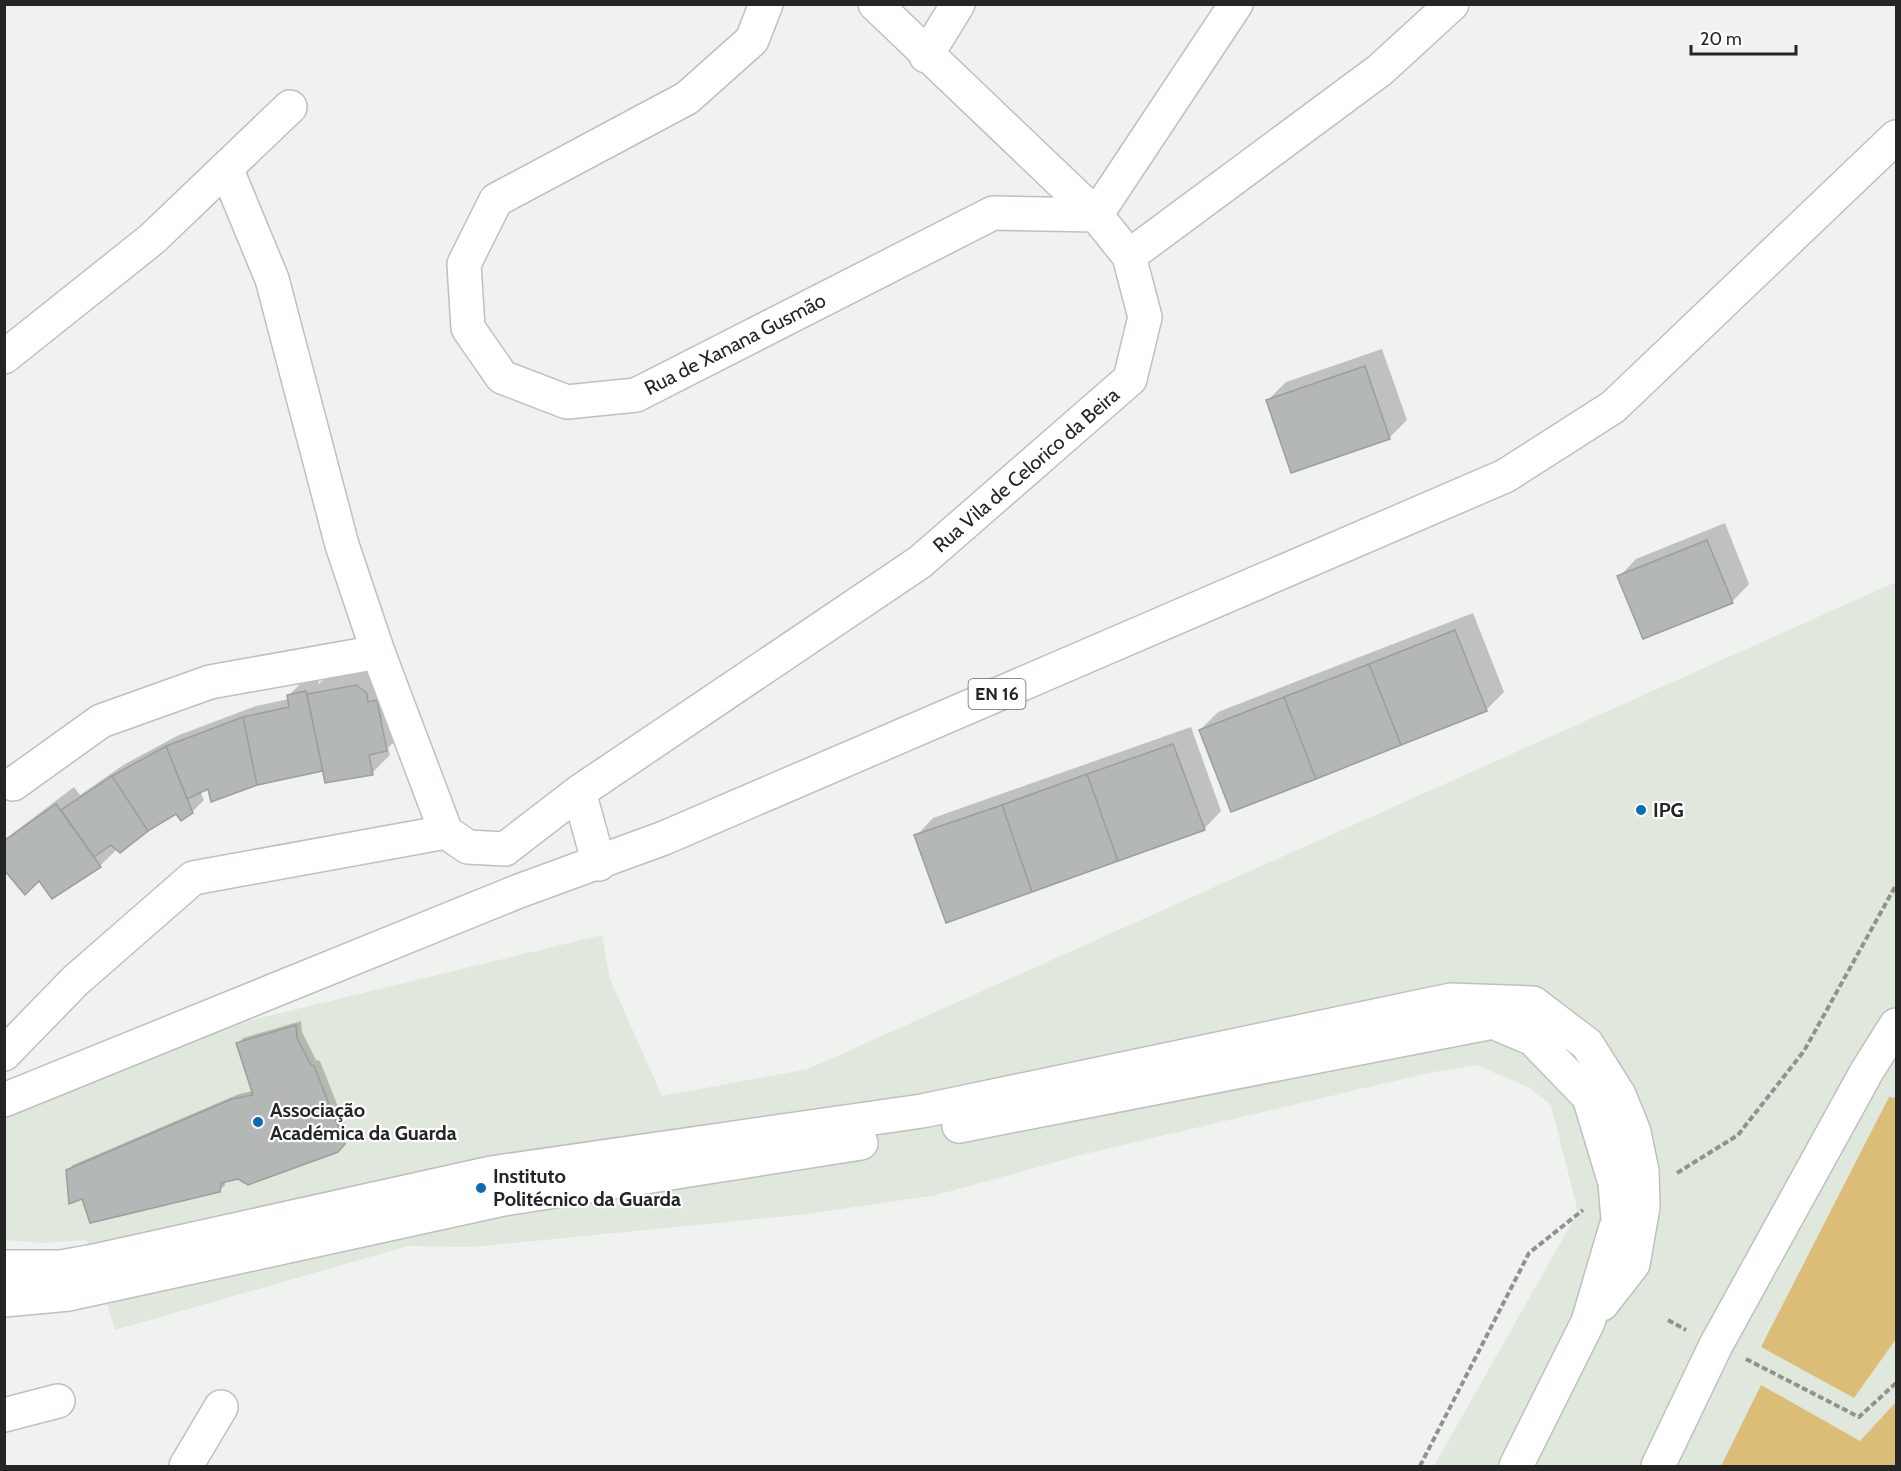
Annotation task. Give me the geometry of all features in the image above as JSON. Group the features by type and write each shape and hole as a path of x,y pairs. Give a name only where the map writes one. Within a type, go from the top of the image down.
{"street":[{"name":"Rua de Xanana Gusmão","path":"766,4 752,40 687,98 496,200 464,264 468,328 502,377 567,402 636,395 993,213 1096,215"},
{"name":"Rua Vila de Celorico da Beira","path":"505,849 579,792 920,562 1131,379 1145,318 1129,256 1096,215 926,56 874,4"},
{"path":"926,56 958,4"},
{"path":"1096,215 1236,4"},
{"path":"1129,256 1380,70 1452,4"},
{"path":"4,357 152,239 290,107"},
{"name":"EN 16","path":"4,1100 519,891 599,864 1505,476 1612,407 1896,137"},
{"path":"226,168 272,279 342,545 378,652 446,832 468,847 505,849 519,891"},
{"path":"13,783 101,721 199,686 378,652"},
{"path":"579,792 599,864"},
{"path":"4,1054 75,981 193,878 446,832"},
{"path":"4,1300 65,1280 491,1173 922,1111 1451,1000 1533,1003 1587,1044 1619,1095 1634,1132 1629,1177 1633,1264 1588,1322 1516,1467"},
{"path":"1658,1467 1716,1346 1867,1071 1896,1025"},
{"path":"4,1267 65,1280"},
{"path":"4,1415 58,1401"},
{"path":"186,1467 221,1407"}],"path":[{"path":"1740,1356 1859,1417 1896,1383"}],"shaded area":[{"name":"Instituto Politécnico da Guarda","path":"1896,582 1896,1466 1434,1466 1578,1212 1551,1105 1528,1087 1476,1065 1428,1073 1081,1155 936,1195 808,1214 472,1247 408,1246 115,1330 90,1246 85,1240 43,1243 5,1240 5,1115 248,1021 602,935 610,979 662,1096 808,1069"},
{"path":"1889,1097 1896,1098 1896,1339 1854,1398 1761,1347"},
{"path":"1761,1385 1860,1441 1896,1402 1896,1466 1721,1466"}],"building":[{"path":"1365,366 1390,439 1291,473 1266,400"},
{"path":"1707,540 1733,603 1643,639 1617,576"},
{"path":"1455,630 1487,711 1401,745 1369,664"},
{"path":"1369,664 1401,745 1316,779 1284,697"},
{"path":"356,685 367,693 368,702 377,700 387,751 369,755 373,775 325,783 307,694"},
{"path":"306,691 323,771 257,785 243,717 289,707 287,695"},
{"path":"1284,697 1316,779 1231,812 1199,730"},
{"path":"243,717 257,785 211,802 208,789 187,799 166,746"},
{"path":"1173,744 1205,830 1118,861 1087,774"},
{"path":"166,746 193,813 181,821 176,814 148,831 112,776"},
{"path":"1087,774 1118,861 1032,892 1002,805"},
{"path":"112,776 148,831 120,853 111,845 94,857 61,810"},
{"path":"56,804 101,867 52,899 39,881 25,895 4,870 4,841"},
{"path":"1002,805 1032,892 946,923 914,835"},
{"name":"Associação Académica da Guarda","path":"296,1025 297,1038 311,1065 314,1066 345,1144 338,1152 248,1185 238,1179 221,1183 220,1192 90,1223 82,1199 69,1204 66,1170 232,1099 253,1095 236,1043"}],"place":[{"name":"IPG","path":"1641,810"},
{"name":"Associação Académica da Guarda","path":"258,1122"},
{"name":"Instituto Politécnico da Guarda","path":"481,1188"}]}
